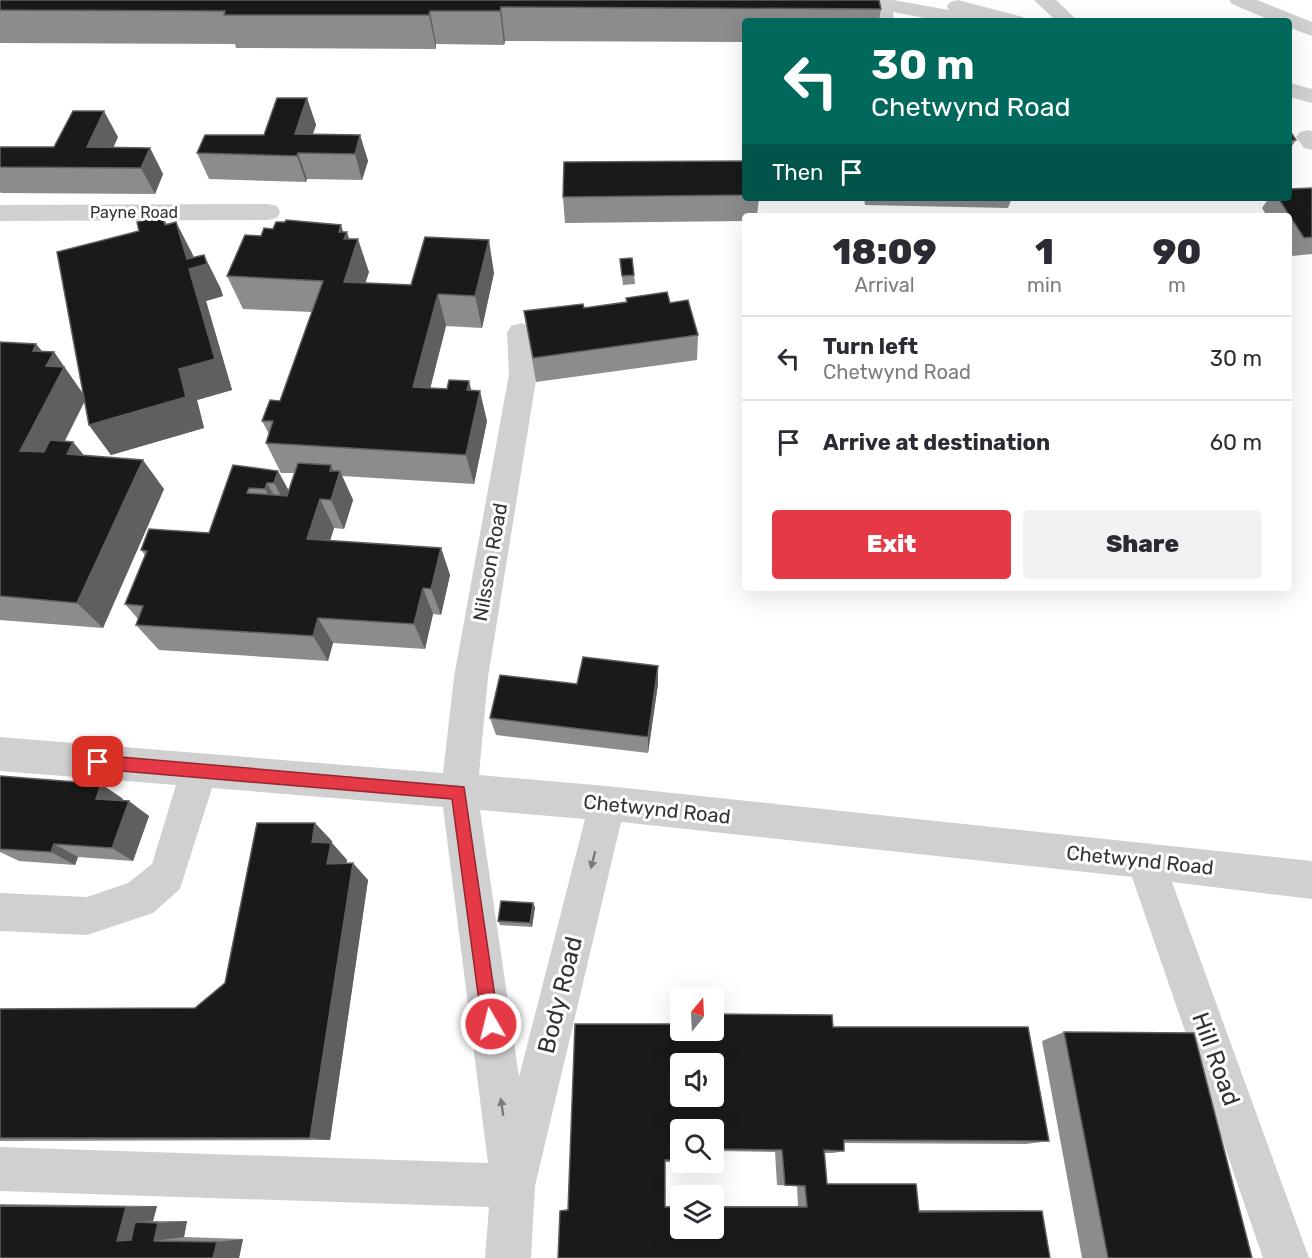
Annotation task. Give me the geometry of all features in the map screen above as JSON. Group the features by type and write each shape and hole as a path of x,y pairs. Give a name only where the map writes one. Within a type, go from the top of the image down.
{"street":[{"path":"926,0 1003,18"},
{"path":"1044,0 1065,18"},
{"path":"1239,0 1283,18"},
{"path":"812,2 866,2 883,13 941,18"},
{"path":"1292,22 1312,30"},
{"path":"1292,91 1312,96"},
{"name":"Payne Road","path":"0,213 268,212"},
{"name":"Nilsson Road","path":"459,792 471,677 523,374 521,333"},
{"name":"Chetwynd Road","path":"0,754 607,803 1312,880"},
{"path":"0,912 87,916 139,899 167,876 199,770"},
{"name":"Body Road","path":"459,792 513,1186"},
{"name":"Body Road","path":"508,1258 513,1186 607,803"},
{"name":"Hill Road","path":"1145,860 1286,1258"},
{"path":"0,1169 513,1186"}],"building":[{"path":"0,0 879,0 881,9 501,7 500,11 430,11 429,15 224,15 225,11 0,10"},
{"path":"277,98 307,98 295,134 360,135 355,154 298,153 297,156 197,153 205,135 264,135"},
{"path":"73,111 104,111 87,147 150,148 141,168 0,167 0,147 54,147"},
{"path":"742,161 742,195 563,197 564,162"},
{"path":"1312,188 1312,237 1304,238 1292,220 1292,213 1288,213 1280,201 1292,201 1292,189"},
{"path":"162,216 165,225 176,222 187,259 204,255 207,264 189,269 215,359 179,369 186,397 89,425 57,252 139,231 137,222"},
{"path":"286,220 341,225 339,232 347,232 344,239 358,239 344,282 411,285 425,237 489,240 475,296 438,294 413,387 447,389 449,380 469,381 467,390 480,391 466,455 266,443 273,421 262,421 270,400 280,401 323,281 227,276 245,235 261,236 264,228 273,229 276,222"},
{"path":"632,258 634,275 622,276 620,259"},
{"path":"667,292 670,303 688,300 698,335 533,358 524,311 583,304 584,308 627,302 626,298"},
{"path":"0,342 36,344 33,351 54,352 46,366 64,367 20,451 44,452 50,440 73,442 67,454 143,460 77,603 0,596"},
{"path":"298,463 331,465 330,471 340,471 331,500 320,499 307,539 441,548 431,589 423,588 414,624 318,618 313,636 136,625 143,606 125,604 147,551 141,550 149,529 209,533 233,465 278,471 274,483 267,483 265,489 249,488 247,493 287,496"},
{"path":"583,657 658,666 648,737 490,718 500,675 577,684"},
{"path":"0,776 101,784 96,799 129,801 112,848 54,844 51,852 0,849"},
{"path":"257,823 315,823 312,842 331,843 327,864 353,863 310,1138 0,1138 0,1009 195,1008 225,983"},
{"path":"501,901 533,903 530,923 498,921"},
{"path":"724,1014 832,1015 833,1027 1028,1027 1049,1141 844,1140 844,1151 824,1150 827,1184 916,1184 919,1212 1042,1211 1050,1258 558,1258 560,1211 568,1210 575,1024 670,1024 670,1041 724,1041","holes":["670,1119 724,1119 724,1149 782,1150 785,1185 805,1186 807,1207 724,1207 724,1239 670,1239 670,1207 665,1207 665,1160 670,1160"]},
{"path":"1064,1032 1194,1033 1252,1258 1108,1258"},
{"path":"0,1206 126,1207 117,1241 131,1240 135,1222 158,1223 154,1241 217,1242 213,1258 0,1258"}],"route":[{"path":"98,762 459,792 491,1024"}]}
